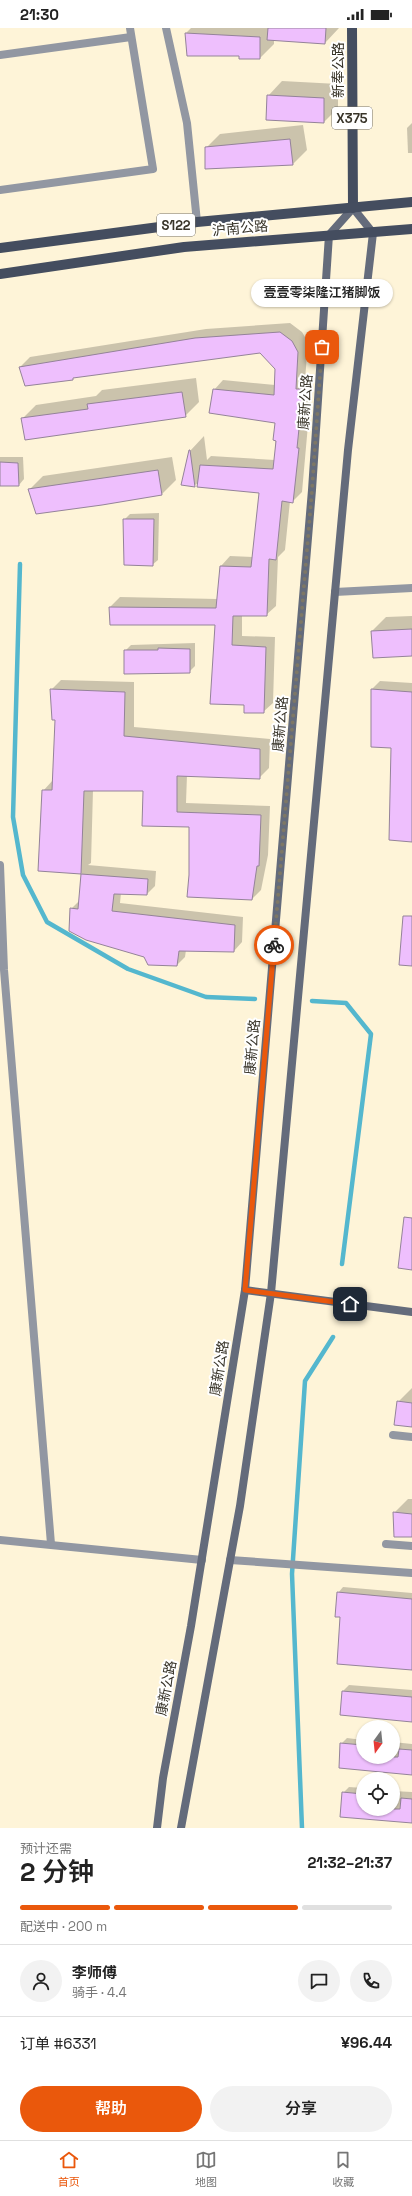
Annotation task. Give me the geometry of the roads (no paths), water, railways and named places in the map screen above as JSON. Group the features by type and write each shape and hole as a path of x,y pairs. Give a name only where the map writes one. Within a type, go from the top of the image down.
{"main road":[{"name":"新奉公路","path":"352,28 353,208"},
{"name":"沪南公路","path":"0,248 197,222 412,202"},
{"path":"181,1828 240,1506 271,1293 348,450 373,233 353,208 330,235"},
{"name":"沪南公路","path":"0,274 184,247 412,229"},
{"name":"康新公路","path":"156,1828 163,1778 202,1560 245,1290 312,490 330,235"},
{"path":"245,1290 412,1312"}],"street":[{"path":"0,190 153,169 130,28"},
{"path":"166,28 187,123 197,222"},
{"path":"0,55 131,37"},
{"path":"335,592 412,588"},
{"path":"0,865 2,969 51,1544"},
{"path":"394,1435 412,1437"},
{"path":"0,1540 202,1560"},
{"path":"386,1544 412,1546"},
{"path":"230,1560 412,1573"}],"waterway":[{"path":"20,564 13,817 23,875 47,922 128,969 206,997 255,999"},
{"path":"312,1001 346,1003 371,1034 342,1264"},
{"path":"302,1828 292,1574 305,1381 333,1337"}],"place":[{"name":"壹壹零柒隆江猪脚饭","path":"322,347"}]}
